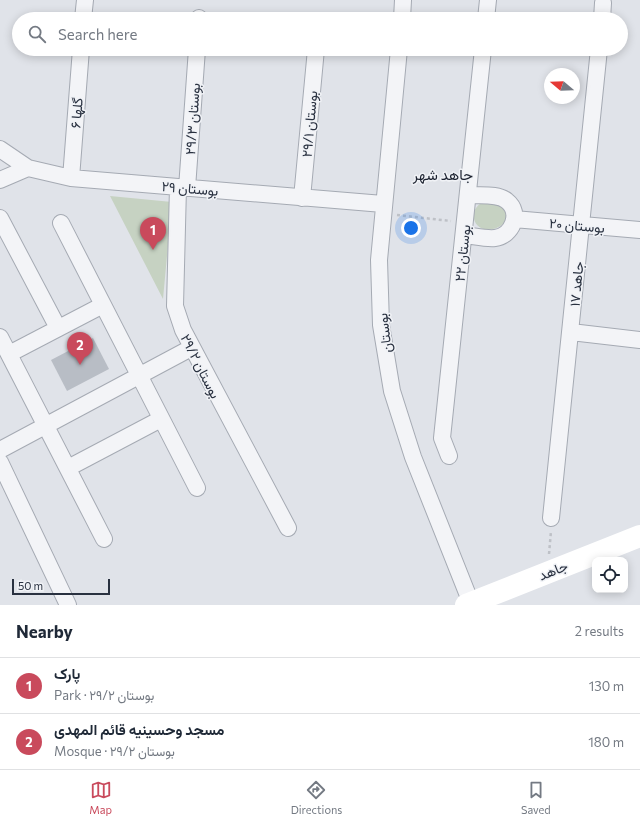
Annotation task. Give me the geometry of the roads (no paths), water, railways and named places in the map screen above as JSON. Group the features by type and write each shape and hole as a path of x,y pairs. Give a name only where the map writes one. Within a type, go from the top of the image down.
{"main road":[{"name":"جاهد","path":"469,604 640,536"}],"street":[{"path":"84,12 85,0"},
{"path":"402,12 403,0"},
{"path":"487,12 488,0"},
{"path":"602,12 603,3"},
{"name":"گلها ۶","path":"71,178 80,56"},
{"name":"بوستان ۲۹/۳","path":"183,188 196,56"},
{"name":"بوستان ۲۹/۱","path":"302,198 315,56"},
{"name":"بوستان","path":"398,56 379,260 381,325 392,391 413,457 469,604"},
{"name":"بوستان ۲۲","path":"449,456 442,438 482,56"},
{"name":"جاهد ۱۷","path":"552,518 572,332 598,56"},
{"path":"0,149 28,168"},
{"path":"0,180 28,168"},
{"name":"بوستان ۲۹","path":"28,168 71,178 302,198 383,209"},
{"name":"بوستان ۲۹/۲","path":"183,188 175,306 191,348 288,528"},
{"path":"465,229 495,238 504,235 511,229 514,219 513,208 507,200 497,196 468,195"},
{"path":"0,218 58,328"},
{"name":"بوستان ۲۰","path":"514,219 640,230"},
{"path":"61,223 197,488"},
{"path":"9,354 103,305"},
{"path":"572,332 640,340"},
{"path":"0,337 104,539"},
{"path":"0,450 191,348"},
{"path":"68,468 161,419"},
{"path":"0,462 68,605"}],"place":[{"name":"پارک","path":"153,250"},
{"name":"مسجد وحسینیه قائم المهدی","path":"80,365"}],"district":[{"name":"جاهد شهر","path":"443,174"}]}
